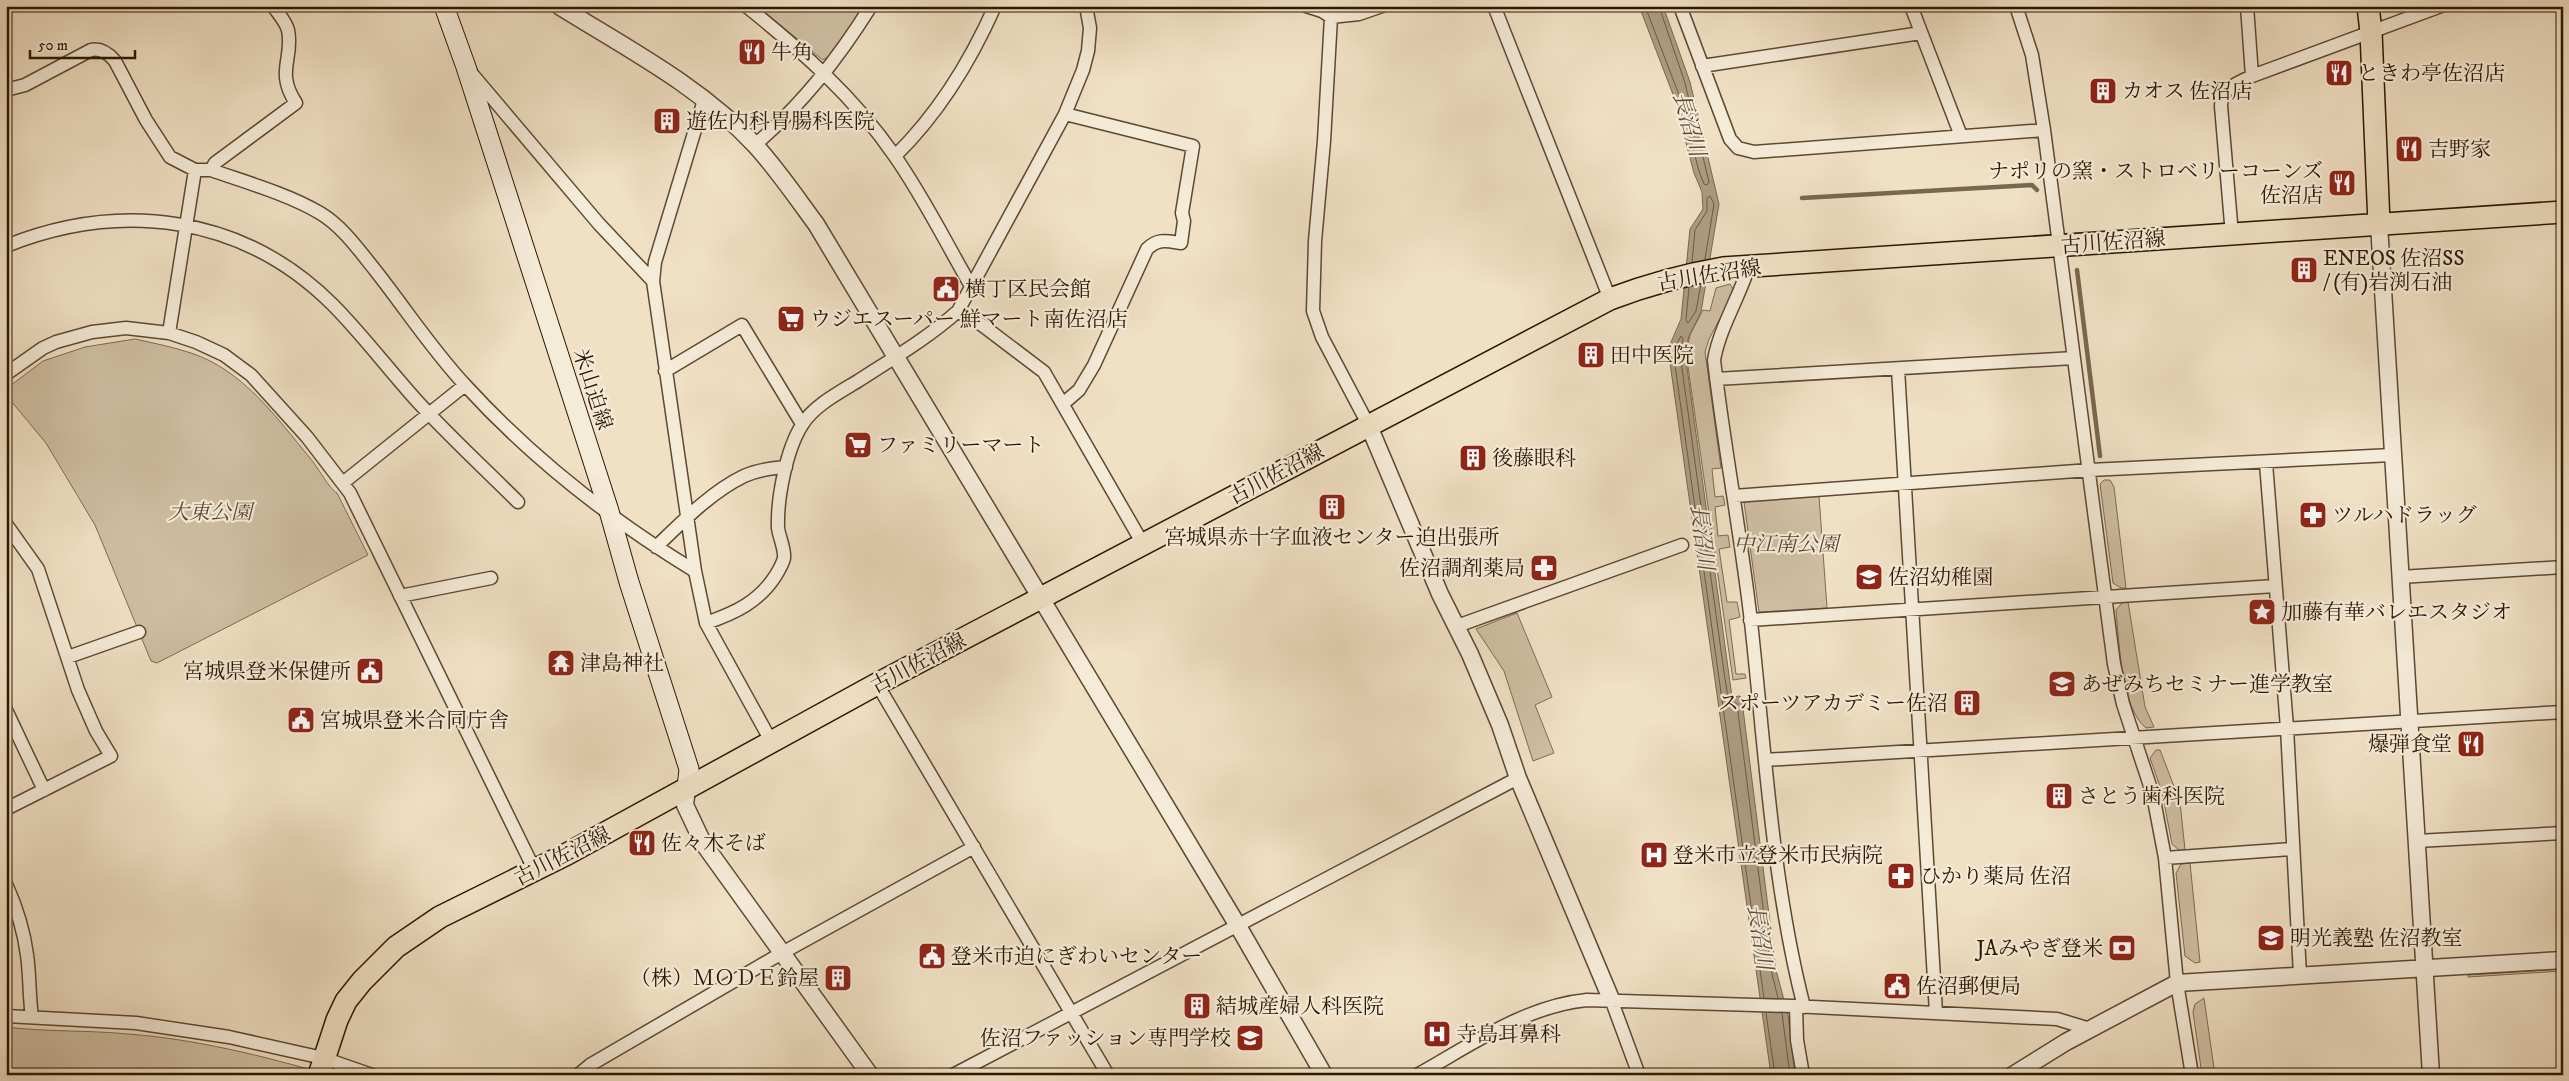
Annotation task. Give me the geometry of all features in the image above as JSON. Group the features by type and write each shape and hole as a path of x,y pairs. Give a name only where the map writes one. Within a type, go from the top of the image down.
{"main road":[{"name":"米山迫線","path":"444,6 466,68 609,511 629,582 689,769 687,788"},
{"path":"2368,6 2371,32 2379,224"},
{"name":"古川佐沼線","path":"321,1065 330,1036 346,1001 378,962 415,933 440,917 534,870 687,788 771,740 1040,598 1610,300 1680,275 1722,268 2563,212"}],"street":[{"path":"211,170 215,164 296,103 289,93 286,81 288,29 273,6"},
{"path":"559,6 670,75 704,100 755,145 816,224 1238,926 1324,1075"},
{"path":"746,6 826,74 871,124 895,156 971,286"},
{"path":"755,145 805,98 826,74 871,6"},
{"path":"895,156 935,110 965,63 995,6"},
{"path":"706,623 729,615 751,603 764,591 781,566 784,557 778,527 786,467 802,424 839,393 931,334 958,311 1065,114 1088,51 1090,28 1086,6"},
{"path":"1306,6 1322,11 1331,17 1359,14 1382,6"},
{"path":"1494,6 1610,300"},
{"path":"1680,6 1730,139 1738,148 1754,152 2044,130"},
{"path":"1911,6 1961,136"},
{"path":"2016,6 2032,55 2044,130 2114,664 2123,704 2153,795 2165,858 2177,983 2192,1075"},
{"path":"2247,6 2252,76"},
{"path":"2232,235 2221,100 2231,87 2252,76 2441,6"},
{"path":"1331,17 1324,141 1315,241 1313,311 1322,337 1369,426 1440,594 1457,626 1500,725 1518,778 1612,999 1639,1075"},
{"path":"1702,66 1921,33"},
{"path":"6,90 26,85 91,50 102,50 115,61 146,120 170,157 195,170 211,170 302,205 320,213 334,223 356,247 465,385 513,434 590,500 609,511 656,547 695,571"},
{"path":"466,68 599,224 653,281"},
{"path":"704,100 655,262 653,281 695,571 706,623 771,740"},
{"path":"1064,403 1079,390 1094,365 1147,249 1154,243 1162,240 1181,243 1184,221 1182,213 1193,146 1065,114"},
{"path":"169,333 188,226 195,170"},
{"path":"6,246 40,232 92,222 149,220 188,226 256,249 297,275 332,304 430,414 518,502"},
{"path":"2379,224 2431,1075"},
{"path":"1749,266 1740,295 1718,340 1714,360 1750,620 1765,760 1797,1006 1797,1040 1803,1075"},
{"path":"958,311 982,326 1044,372 1064,403 1143,544"},
{"path":"665,371 742,325 802,424"},
{"path":"7,372 43,348 74,336 126,328 169,333 212,349 251,375 344,482 534,870"},
{"path":"1716,378 2074,358"},
{"path":"1898,369 1936,1013"},
{"path":"344,482 465,385"},
{"path":"1734,496 2090,470 2392,454"},
{"path":"2266,462 2286,728 2300,975"},
{"path":"656,547 687,518 744,476 764,470 786,467"},
{"path":"6,524 38,569 87,712 111,756 6,809"},
{"path":"1457,626 1682,545"},
{"path":"2400,576 2563,568"},
{"path":"400,596 491,578"},
{"path":"1750,620 1912,608 2275,586"},
{"path":"68,657 139,632"},
{"path":"877,684 1108,1075"},
{"path":"6,710 44,790"},
{"path":"1765,760 2563,712"},
{"path":"952,1075 1518,778"},
{"path":"687,788 685,805 694,828 870,1075"},
{"path":"2417,841 2563,833"},
{"path":"578,1075 590,1065 782,953 974,847"},
{"path":"2165,858 2293,849"},
{"path":"6,884 20,922 28,956 28,994 32,1017"},
{"path":"2013,1075 2090,1029 2177,983 2563,960"},
{"path":"1418,1075 1536,1011 1568,1002 1612,999 2057,1019 2090,1029"},
{"path":"6,1016 136,1023 228,1037 321,1065 372,1075"}],"green space":[{"path":"757,6 862,6 835,50 823,60"},
{"path":"1730,284 1733,289 1732,296 1709,339 1705,352 1721,468 1712,469 1715,497 1723,496 1725,505 1715,507 1718,536 1728,535 1730,547 1719,549 1727,602 1737,602 1740,617 1729,620 1736,674 1745,674 1746,678 1733,680 1686,353 1690,335 1703,310 1710,311 1716,288"},
{"name":"大東公園","path":"135,339 191,353 210,361 243,383 271,411 337,493 368,555 157,663 151,661 95,525 46,443 6,395 6,389 43,361 85,347"},
{"path":"2104,480 2110,480 2114,487 2126,588 2121,588 2113,583 2100,484"},
{"name":"中江南公園","path":"1819,496 1827,608 1759,612 1744,502"},
{"path":"2123,602 2128,602 2145,707 2154,727 2146,728 2138,718 2126,690 2120,656 2116,610"},
{"path":"1517,613 1552,697 1535,705 1554,753 1533,761 1504,671 1476,629"},
{"path":"2156,750 2160,750 2180,802 2185,850 2179,850 2172,844 2162,792 2150,758"},
{"path":"2190,863 2200,962 2195,963 2185,956 2176,873 2181,864"},
{"path":"2563,969 2563,971 2468,977 2468,975"},
{"path":"2204,998 2215,1075 2202,1075 2193,1012 2195,1004"},
{"path":"6,1027 153,1036 255,1055 329,1075 65,1075 6,1069"}],"water":[{"name":"長沼川","path":"1639,6 1663,6 1690,82 1719,204 1701,312 1689,336 1685,353 1732,697 1740,696 1742,701 1776,970 1788,1015 1795,1075 1771,1075 1668,349 1681,319 1690,229 1703,209 1702,192 1694,173 1674,97"}],"waterway":[{"path":"1802,198 2032,185 2037,190"},
{"path":"2077,270 2100,456"}],"place":[{"name":"牛角","path":"752,52"},
{"name":"ときわ亭佐沼店","path":"2339,73"},
{"name":"カオス 佐沼店","path":"2103,91"},
{"name":"遊佐内科胃腸科医院","path":"667,121"},
{"name":"吉野家","path":"2409,149"},
{"name":"ナポリの窯・ストロベリーコーンズ 佐沼店","path":"2342,183"},
{"name":"ENEOS 佐沼SS / (有)岩渕石油","path":"2304,270"},
{"name":"横丁区民会館","path":"946,289"},
{"name":"ウジエスーパー 鮮マート南佐沼店","path":"791,319"},
{"name":"田中医院","path":"1591,355"},
{"name":"ファミリーマート","path":"858,445"},
{"name":"後藤眼科","path":"1473,458"},
{"name":"宮城県赤十字血液センター迫出張所","path":"1332,507"},
{"name":"ツルハドラッグ","path":"2313,515"},
{"name":"佐沼調剤薬局","path":"1544,568"},
{"name":"佐沼幼稚園","path":"1869,577"},
{"name":"加藤有華バレエスタジオ","path":"2262,612"},
{"name":"津島神社","path":"561,663"},
{"name":"宮城県登米保健所","path":"370,671"},
{"name":"あぜみちセミナー進学教室","path":"2062,684"},
{"name":"スポーツアカデミー佐沼","path":"1967,703"},
{"name":"宮城県登米合同庁舎","path":"301,720"},
{"name":"爆弾食堂","path":"2471,744"},
{"name":"さとう歯科医院","path":"2059,796"},
{"name":"佐々木そば","path":"642,843"},
{"name":"登米市立登米市民病院","path":"1654,855"},
{"name":"ひかり薬局 佐沼","path":"1901,876"},
{"name":"明光義塾 佐沼教室","path":"2271,938"},
{"name":"JAみやぎ登米","path":"2122,948"},
{"name":"登米市迫にぎわいセンター","path":"932,956"},
{"name":"（株）ＭＯＤＥ鈴屋","path":"838,978"},
{"name":"佐沼郵便局","path":"1897,986"},
{"name":"結城産婦人科医院","path":"1197,1006"},
{"name":"寺島耳鼻科","path":"1437,1034"},
{"name":"佐沼ファッション専門学校","path":"1250,1038"}]}
